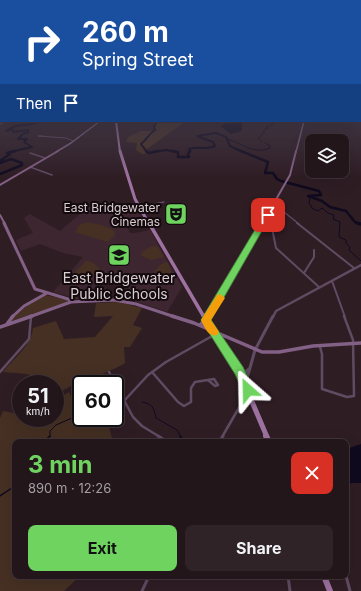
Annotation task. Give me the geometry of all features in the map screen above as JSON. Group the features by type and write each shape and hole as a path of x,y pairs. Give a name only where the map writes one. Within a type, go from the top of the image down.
{"main road":[{"path":"0,186 73,141 98,123"},
{"path":"116,123 120,155 132,193 206,320 242,375 268,439"},
{"path":"200,325 206,320 291,173 304,123"},
{"path":"0,215 18,250 35,289 34,300"},
{"path":"35,289 68,298 71,302"},
{"path":"7,324 10,318 34,300 47,293"},
{"path":"0,327 71,302 125,301 200,325 255,350 279,352 320,346 361,343"},
{"path":"325,579 330,591"}],"street":[{"path":"42,136 66,138 73,141"},
{"path":"30,153 44,158"},
{"path":"30,167 52,175"},
{"path":"139,207 156,205 164,202"},
{"path":"274,204 354,268"},
{"path":"268,215 270,218 276,248 319,287"},
{"path":"304,273 314,257 314,250"},
{"path":"244,381 248,375 255,350 276,312 361,265"},
{"path":"320,346 322,352 322,389 346,397 354,396 352,344 354,340 332,280"},
{"path":"0,372 29,339 30,316"},
{"path":"164,439 135,419 124,401 141,381 152,372 214,332"},
{"path":"242,375 249,369"},
{"path":"152,372 180,404 184,406 190,402 190,389 193,384 199,380 208,380"},
{"path":"221,439 244,399 250,394"},
{"path":"142,591 148,579"},
{"path":"288,579 290,591"},
{"path":"347,579 350,591"}],"shaded area":[{"path":"158,123 183,123 147,149 145,154 142,154 136,150 137,143 126,142 128,137 141,131 157,131 155,127"},
{"path":"227,123 242,123 242,131 231,134 220,126"},
{"name":"East Bridgewater Public Schools","path":"133,201 142,216 124,221 130,233 150,230 182,287 167,312 129,299 129,281 121,281 105,277 93,289 92,299 81,300 53,292 83,257 63,253 40,244 21,251 16,240 33,233 24,218 30,214 60,231 93,203 126,212"},
{"path":"84,223 105,226 115,232 115,235 108,242 74,232 77,231 78,226"},
{"path":"153,246 158,247 164,257 151,260 140,255 146,249"},
{"path":"86,261 95,264 101,271 89,277 79,277 75,272"},
{"path":"167,262 171,269 171,273 164,275 153,274 157,268"},
{"path":"45,295 68,300 67,303 11,321 11,319 35,299"},
{"path":"119,302 142,308 133,325 142,328 130,347 124,347 125,363 100,375 72,375 72,386 64,390 64,375 29,375 3,372 26,346 32,334 33,328 56,321 64,339 95,337 113,316 94,317 96,303"},
{"path":"69,392 72,398 72,427 109,427 112,439 12,439 12,579 77,579 64,591 0,591 0,418 3,411 12,413 12,427 64,427 64,395"},
{"path":"361,444 361,483 349,484 349,448"}],"waterway":[{"path":"10,152 32,147 24,142 27,139 18,139 23,134 28,132 28,130 13,132 13,129 6,131 14,126 38,123"},
{"path":"146,151 141,144 155,130 154,127 156,123"},
{"path":"262,141 258,138 264,133 264,130 268,128 266,127 273,124 270,123"},
{"path":"190,151 189,149 192,148 209,148 215,146 213,142 197,136 216,133 226,137 230,146 243,152"},
{"path":"227,139 248,148 258,150 270,148 269,145 265,143"},
{"path":"154,152 166,150 176,152"},
{"path":"0,161 10,154 7,153 15,151"},
{"path":"146,151 149,153 158,151"},
{"path":"172,151 178,152 178,157 189,157 188,154 190,151"},
{"path":"241,151 268,162 265,173 273,173 277,179 281,181 319,191 321,195 308,196 322,201 330,207 346,211 355,222 358,223"},
{"path":"0,163 11,159 22,163 22,165 0,174"},
{"path":"310,198 309,203 313,209 318,211 322,208 328,213 334,215 333,219 340,222 339,237 346,240 346,243 350,247 349,250 361,261"},
{"path":"142,402 151,405 154,409 156,418 177,430 181,437"},
{"path":"50,436 50,431 56,425 72,418"},
{"path":"46,439 50,436"},
{"path":"0,496 12,488"}],"slow traffic":[{"path":"214,332 206,320 220,298"}],"place":[{"name":"East Bridgewater Cinemas","path":"176,214"},
{"name":"East Bridgewater Public Schools","path":"119,255"}],"route":[{"path":"248,390 239,371 206,320 213,311 268,215"}]}
